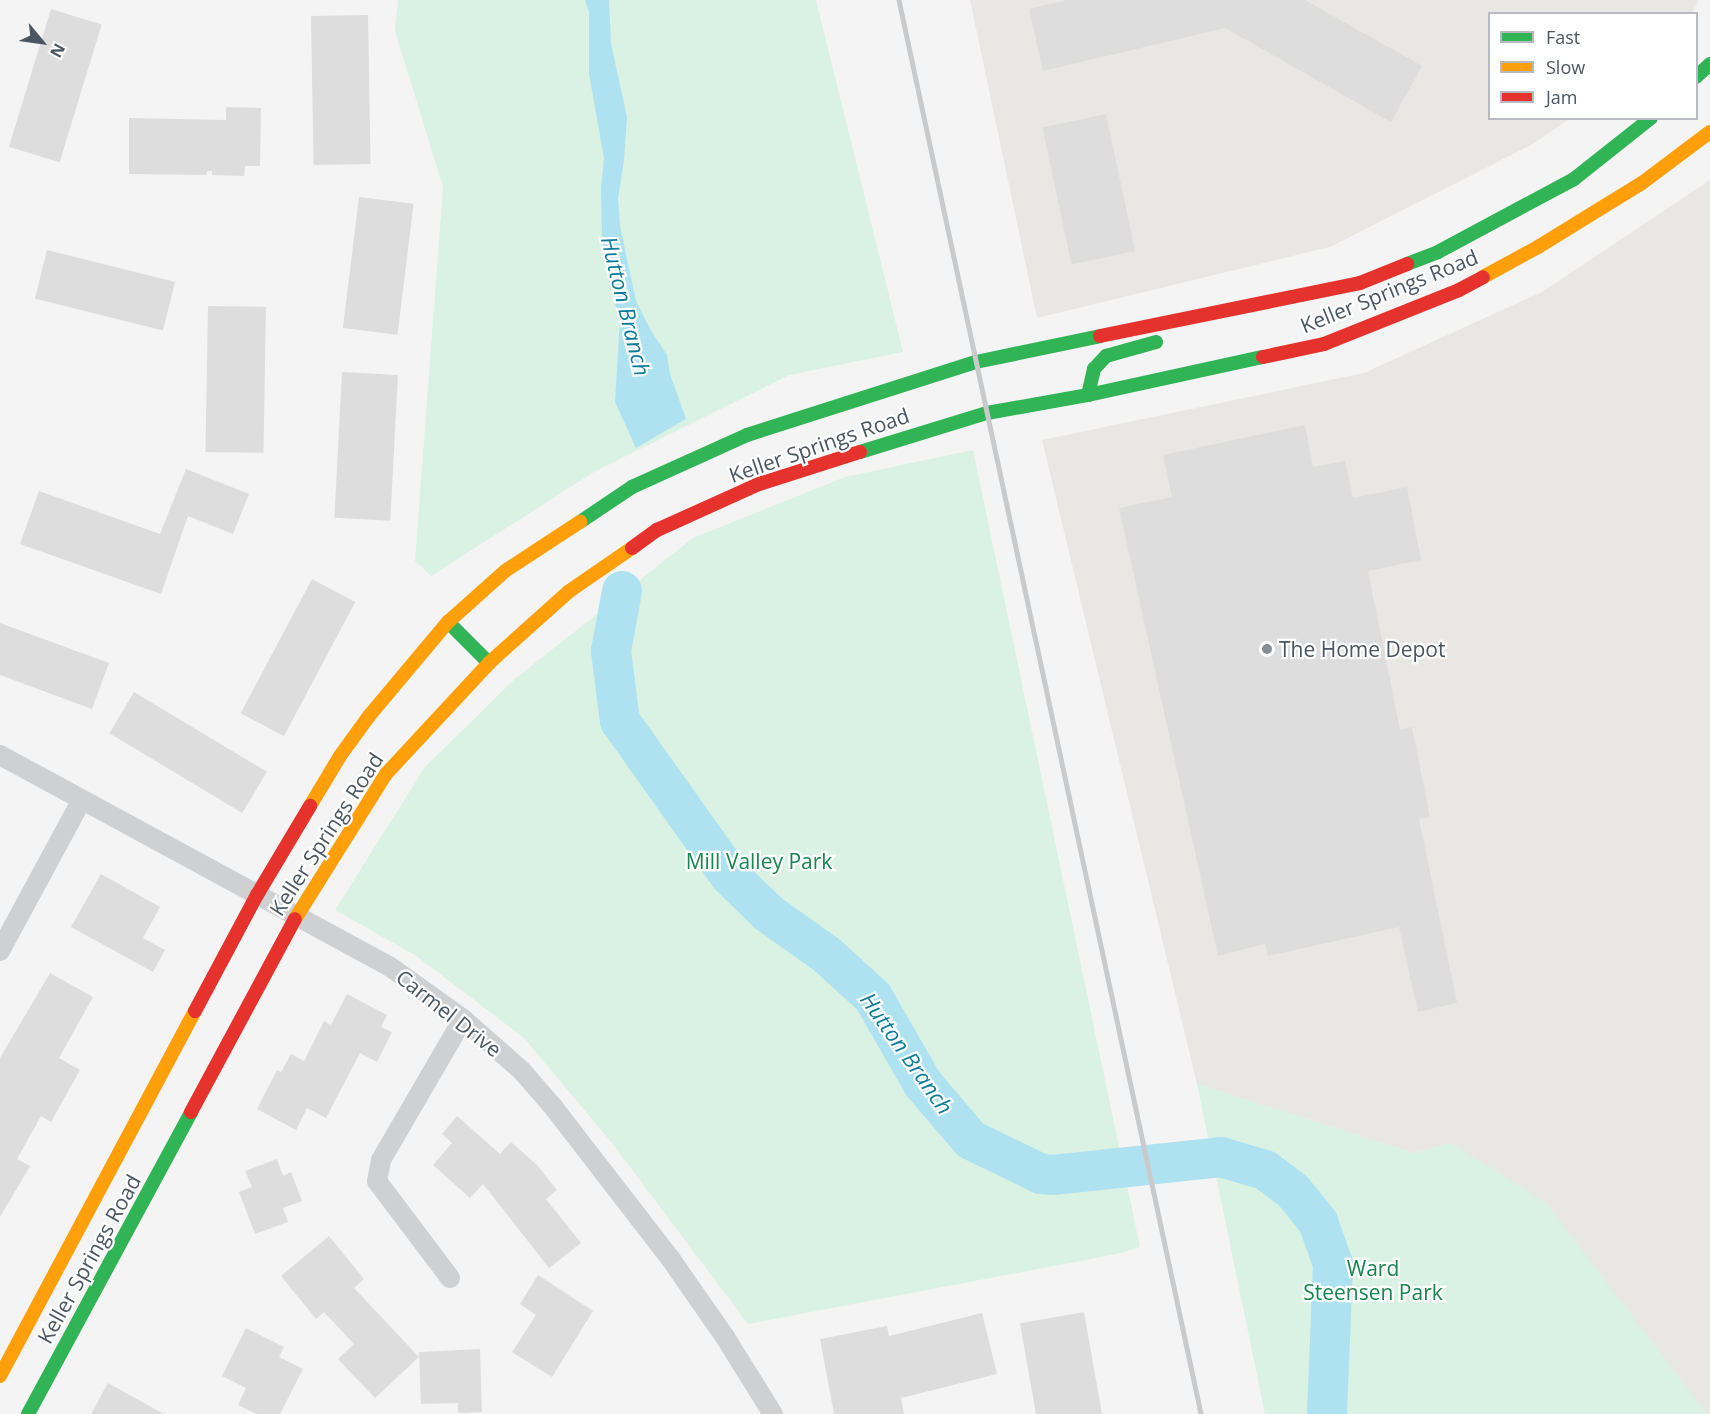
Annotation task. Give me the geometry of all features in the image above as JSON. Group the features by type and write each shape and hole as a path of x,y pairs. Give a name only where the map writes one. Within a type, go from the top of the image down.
{"main road":[{"path":"1698,74 1710,64"},
{"name":"Keller Springs Road","path":"0,1376 257,895 340,756 369,716 448,622 505,571 632,487 747,435 976,362 1360,283 1438,252 1574,179 1648,120"},
{"name":"Keller Springs Road","path":"28,1414 297,915 386,774 516,636 568,592 657,530 759,484 987,412 1089,396 1324,345 1459,290 1539,247 1642,183 1710,132"},
{"path":"1089,396 1094,369 1107,356 1156,341 1189,318"},
{"path":"448,622 489,663"}],"street":[{"name":"Carmel Drive","path":"0,755 81,801 389,966 464,1019 522,1071 569,1127 670,1258 725,1337 772,1414"},
{"path":"0,951 81,801"},
{"path":"450,1278 377,1181 381,1161 464,1019"}],"shaded area":[{"path":"970,0 1699,0 1693,12 1488,12 1488,120 1568,120 1533,144 1330,247 1037,318"},
{"path":"1710,180 1710,1414 1707,1414 1451,1143 1413,1153 1197,1084 1042,440 1364,373 1542,292"}],"green space":[{"path":"398,0 816,0 903,352 789,375 594,472 431,576 415,561 443,187 395,31"},
{"name":"Mill Valley Park","path":"973,450 1140,1247 1117,1254 748,1324 612,1143 523,1037 415,955 335,910 425,767 516,678 693,538 845,477"},
{"name":"Ward Steensen Park","path":"1197,1084 1413,1153 1451,1143 1545,1202 1707,1414 1265,1414"}],"water":[{"path":"585,0 609,0 611,44 627,117 618,199 620,226 636,301 667,355 670,374 686,419 636,448 615,402 620,319 610,288 602,235 601,188 604,158 589,74 589,12"}],"building":[{"path":"1067,0 1305,0 1422,66 1391,122 1225,28 1043,71 1029,9"},
{"path":"51,9 102,24 60,162 9,147"},
{"path":"368,15 371,164 314,165 311,16"},
{"path":"226,107 261,108 260,166 245,166 244,176 212,175 212,171 207,171 206,175 129,174 129,118 226,120"},
{"path":"1106,114 1135,251 1072,264 1042,128"},
{"path":"359,197 414,204 398,335 343,328"},
{"path":"47,250 175,282 163,330 35,299"},
{"path":"208,306 266,307 263,453 205,452"},
{"path":"342,372 398,375 390,521 334,518"},
{"name":"The Home Depot","path":"1305,425 1313,467 1345,461 1353,498 1407,487 1421,560 1368,571 1400,730 1412,727 1430,817 1419,819 1457,1003 1418,1012 1399,927 1268,956 1265,944 1218,956 1119,508 1172,497 1163,455"},
{"path":"186,469 249,494 233,534 188,516 161,594 20,544 39,491 160,534"},
{"path":"312,579 355,602 284,736 241,713"},
{"path":"0,623 109,663 92,709 0,675"},
{"path":"134,692 267,772 242,813 109,733"},
{"path":"101,874 160,907 143,938 165,950 153,972 71,927"},
{"path":"50,973 93,997 59,1058 80,1070 51,1122 41,1116 17,1159 30,1166 0,1217 0,1058"},
{"path":"347,994 387,1015 381,1027 392,1032 377,1062 360,1053 326,1118 307,1108 296,1130 257,1109 277,1070 281,1072 291,1054 304,1061 324,1021 331,1025"},
{"path":"457,1116 500,1154 511,1142 537,1165 557,1190 546,1199 581,1243 549,1268 483,1184 470,1198 433,1165 452,1143 442,1134"},
{"path":"277,1159 283,1176 291,1172 302,1201 283,1208 288,1222 255,1234 239,1192 252,1187 245,1171"},
{"path":"329,1236 364,1279 354,1288 419,1357 375,1398 338,1359 354,1344 324,1312 316,1319 281,1276"},
{"path":"538,1275 593,1311 552,1377 512,1352 536,1315 520,1304"},
{"path":"1084,1312 1102,1414 1036,1414 1020,1323"},
{"path":"982,1313 997,1374 901,1398 904,1414 834,1414 820,1339 887,1326 889,1336"},
{"path":"246,1328 284,1347 279,1357 303,1369 280,1414 257,1414 238,1405 246,1388 222,1376"},
{"path":"480,1349 482,1412 458,1413 458,1403 421,1404 419,1352"},
{"path":"108,1383 164,1414 91,1414"}],"waterway":[{"name":"Hutton Branch","path":"622,591 611,651 620,721 730,876 768,913 827,955 873,997 923,1084 971,1140 1041,1174 1053,1175 1221,1157 1265,1170 1293,1191 1318,1222 1333,1264 1327,1414"}],"railway":[{"path":"899,0 1201,1414"}],"traffic: fast":[{"path":"1698,75 1710,64"},
{"path":"1407,264 1438,252 1574,179 1648,120"},
{"path":"580,522 632,487 747,435 976,362 1100,336"},
{"path":"1088,395 1094,369 1106,356 1156,342"},
{"path":"860,452 987,413 1088,395 1263,357"},
{"path":"448,622 489,663"},
{"path":"28,1414 191,1112"}],"traffic: slow":[{"path":"1483,277 1538,247 1642,183 1710,132"},
{"path":"310,806 340,756 369,716 448,622 505,571 580,522"},
{"path":"295,919 386,774 489,663 568,592 632,548"},
{"path":"0,1376 195,1011"}],"traffic: jam":[{"path":"1100,336 1360,283 1407,264"},
{"path":"1263,357 1324,344 1459,290 1483,277"},
{"path":"632,548 657,530 759,484 860,452"},
{"path":"195,1011 257,895 310,806"},
{"path":"191,1112 295,919"}],"place":[{"name":"The Home Depot","path":"1267,649"}]}
